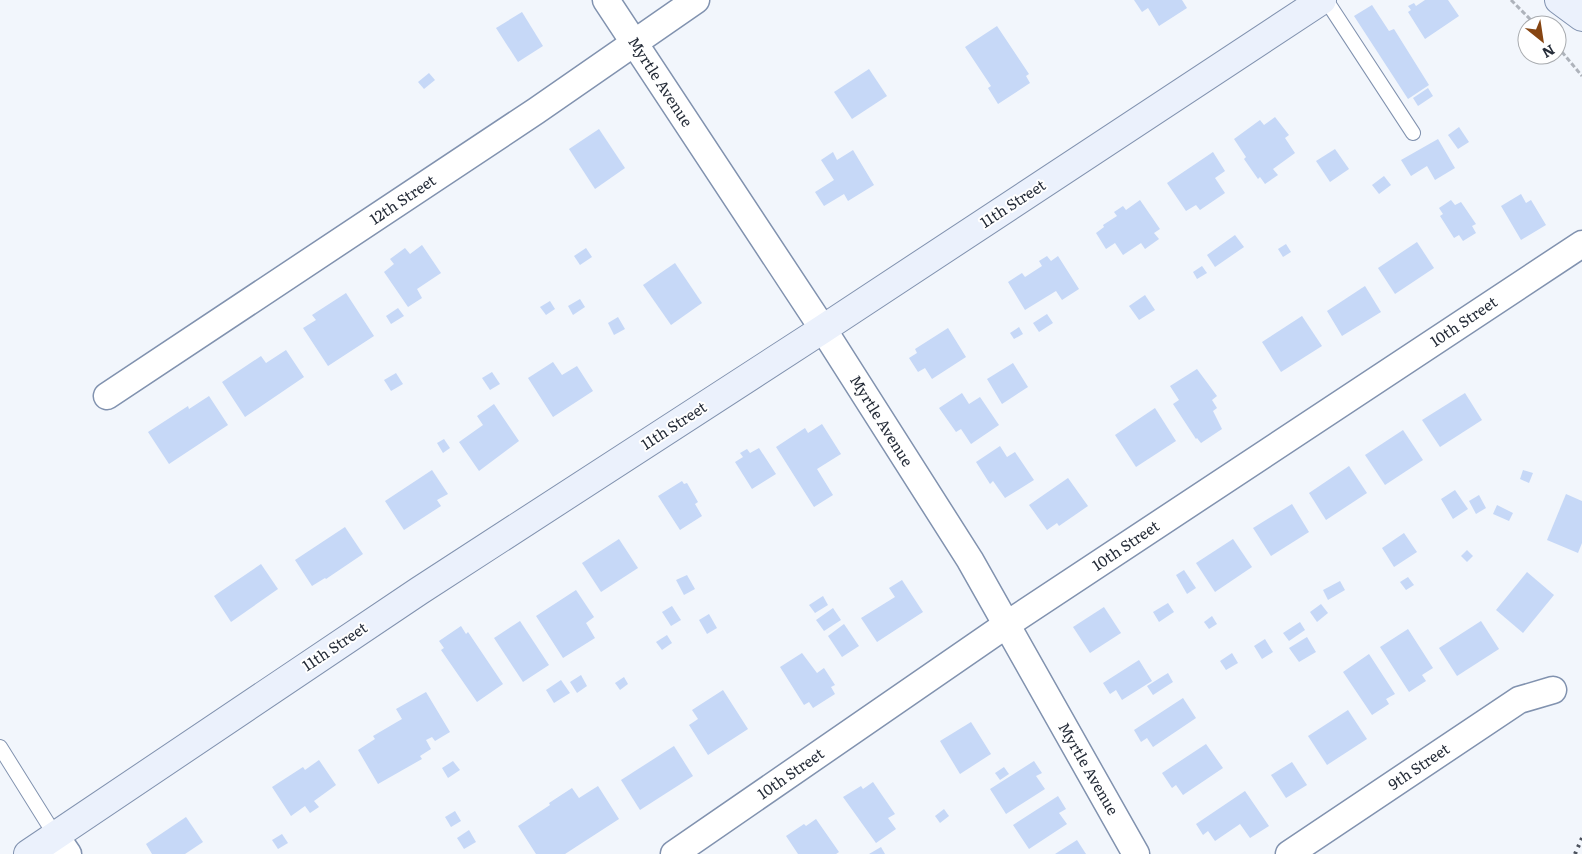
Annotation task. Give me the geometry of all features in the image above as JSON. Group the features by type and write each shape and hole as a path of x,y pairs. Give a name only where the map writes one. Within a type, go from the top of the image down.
{"main road":[{"name":"11th Street","path":"28,854 61,845 411,597 823,329 1322,0"},
{"path":"1558,0 1582,16"}],"street":[{"name":"Myrtle Avenue","path":"606,0 823,329 970,560 1136,854"},
{"name":"12th Street","path":"107,396 536,111 696,0"},
{"name":"10th Street","path":"674,854 1006,625 1582,244"},
{"name":"9th Street","path":"1289,854 1519,700 1553,690"}],"lane":[{"path":"1326,0 1413,133"},
{"path":"0,747 61,845"}],"path":[{"path":"1511,0 1526,15"},
{"path":"1567,58 1582,76"}],"building":[{"path":"1134,0 1182,0 1187,8 1159,26 1148,8 1142,12"},
{"path":"1425,0 1448,0 1459,16 1425,39 1408,12 1411,10 1408,6 1414,3 1416,6"},
{"path":"1372,5 1389,31 1394,29 1429,85 1408,99 1354,16"},
{"path":"522,12 543,46 518,62 496,28"},
{"path":"997,26 1029,74 1026,76 1030,83 998,104 988,88 991,86 965,47"},
{"path":"869,69 887,96 852,119 834,92"},
{"path":"429,73 435,80 424,89 418,82"},
{"path":"1428,88 1433,96 1418,106 1413,98"},
{"path":"1275,117 1289,135 1285,138 1295,153 1273,169 1278,175 1265,184 1260,177 1258,179 1244,159 1246,157 1234,139 1260,120 1264,125"},
{"path":"1459,127 1469,142 1458,149 1448,135"},
{"path":"599,129 625,168 595,189 569,149"},
{"path":"1438,139 1455,168 1435,180 1427,166 1411,176 1401,160"},
{"path":"1335,149 1349,169 1330,182 1316,161"},
{"path":"853,150 874,185 848,201 844,194 824,206 815,192 834,180 821,160 833,152 837,160"},
{"path":"1213,152 1225,171 1215,178 1225,193 1200,210 1196,205 1186,211 1167,183"},
{"path":"1384,176 1391,185 1379,194 1372,185"},
{"path":"1521,194 1526,203 1531,200 1546,225 1521,240 1501,206"},
{"path":"1140,200 1160,229 1154,233 1159,239 1145,249 1141,243 1123,255 1115,243 1106,249 1096,233 1104,227 1103,225 1117,216 1114,212 1123,206 1126,210"},
{"path":"1451,200 1455,205 1461,202 1476,224 1472,226 1476,233 1463,241 1459,235 1454,238 1440,216 1443,214 1439,208"},
{"path":"1235,235 1244,247 1215,267 1207,255"},
{"path":"1417,242 1434,268 1395,294 1378,268"},
{"path":"1286,244 1291,252 1283,257 1278,249"},
{"path":"422,245 441,273 417,289 422,298 408,307 384,272 394,264 390,259 405,248 410,254"},
{"path":"586,248 592,257 580,265 574,256"},
{"path":"1047,256 1051,261 1058,256 1079,289 1062,300 1056,291 1025,310 1008,282 1022,273 1025,277 1042,266 1039,261"},
{"path":"675,263 702,303 671,325 643,285"},
{"path":"1202,266 1207,273 1197,279 1193,272"},
{"path":"1365,286 1381,312 1342,336 1327,311"},
{"path":"346,293 374,336 328,366 303,328 316,320 312,315"},
{"path":"1145,295 1155,310 1139,320 1129,306"},
{"path":"580,299 585,307 573,315 568,306"},
{"path":"550,301 555,309 546,315 540,307"},
{"path":"398,308 404,316 391,324 386,316"},
{"path":"1047,314 1053,323 1039,332 1033,323"},
{"path":"1302,316 1322,346 1281,372 1262,342"},
{"path":"618,317 625,329 614,335 608,323"},
{"path":"1019,327 1023,334 1014,339 1010,333"},
{"path":"948,328 966,357 932,379 925,368 918,372 909,358 917,353 915,349"},
{"path":"286,350 304,377 245,417 222,382 261,356 266,363"},
{"path":"553,362 562,375 577,366 593,391 553,417 528,378"},
{"path":"1013,363 1028,387 1002,404 987,379"},
{"path":"1197,369 1217,396 1212,400 1217,408 1213,411 1222,429 1201,443 1196,439 1173,404 1179,400 1170,386"},
{"path":"492,372 500,384 490,390 482,378"},
{"path":"396,373 403,384 391,391 384,380"},
{"path":"962,393 969,404 980,397 999,425 971,444 961,429 956,432 939,408"},
{"path":"1465,393 1482,420 1440,447 1422,420"},
{"path":"209,396 228,425 169,464 148,432 188,406 189,409"},
{"path":"494,404 519,441 479,471 459,442 483,425 477,416"},
{"path":"1155,408 1176,441 1136,467 1115,435"},
{"path":"822,424 841,454 817,469 833,495 814,507 776,447 805,428 808,433"},
{"path":"1403,430 1423,460 1385,485 1365,455"},
{"path":"444,439 450,448 443,453 437,443"},
{"path":"1000,446 1007,457 1015,452 1034,480 1005,498 993,481 990,484 976,462"},
{"path":"759,448 776,474 752,489 735,462 743,457 740,453 747,449 750,453"},
{"path":"1349,466 1367,493 1326,520 1309,493"},
{"path":"432,470 448,494 437,500 441,506 404,530 385,501"},
{"path":"1523,470 1533,473 1529,483 1520,479"},
{"path":"1068,478 1088,506 1059,526 1057,523 1047,530 1029,505"},
{"path":"682,481 684,484 687,483 698,502 695,504 702,516 680,530 658,496"},
{"path":"1455,490 1468,509 1453,519 1441,499"},
{"path":"1566,494 1582,501 1582,543 1578,553 1547,540"},
{"path":"1479,495 1486,508 1476,514 1469,501"},
{"path":"1292,504 1309,532 1271,556 1253,528"},
{"path":"1497,505 1513,513 1509,521 1493,514"},
{"path":"345,527 363,554 326,579 312,586 295,560"},
{"path":"1404,533 1417,552 1394,567 1382,548"},
{"path":"619,539 638,568 601,592 582,563"},
{"path":"1233,539 1252,567 1215,592 1196,563"},
{"path":"1467,550 1473,556 1467,562 1461,556"},
{"path":"261,564 278,589 231,622 214,596"},
{"path":"1184,570 1196,588 1187,594 1176,575"},
{"path":"1527,572 1554,595 1523,633 1496,610"},
{"path":"687,575 695,589 684,595 676,580"},
{"path":"1408,577 1414,585 1406,590 1400,582"},
{"path":"902,580 923,612 877,642 861,618 895,597 889,588"},
{"path":"1340,581 1345,590 1328,600 1323,590"},
{"path":"576,590 594,617 586,623 595,638 563,658 536,616"},
{"path":"823,596 828,605 815,613 809,605"},
{"path":"1168,603 1174,612 1159,622 1153,612"},
{"path":"1321,604 1328,613 1317,622 1310,612"},
{"path":"672,606 681,620 671,626 662,612"},
{"path":"1104,607 1121,633 1090,653 1073,627"},
{"path":"833,608 841,620 824,631 816,620"},
{"path":"709,614 717,628 707,634 699,620"},
{"path":"1212,616 1217,624 1209,629 1204,622"},
{"path":"520,621 549,665 523,682 494,638"},
{"path":"1481,621 1499,649 1457,676 1439,648"},
{"path":"1300,622 1305,630 1289,641 1283,633"},
{"path":"844,624 859,646 842,657 828,636"},
{"path":"461,626 466,634 468,632 503,684 477,702 441,650 444,648 439,641"},
{"path":"1408,629 1433,668 1422,675 1426,681 1409,692 1380,647"},
{"path":"667,635 672,643 662,650 656,642"},
{"path":"1307,637 1316,652 1299,662 1289,648"},
{"path":"1265,639 1273,652 1262,659 1254,646"},
{"path":"802,653 817,673 824,668 835,685 831,687 835,694 813,708 809,702 804,705 780,667"},
{"path":"1232,653 1238,663 1226,670 1220,661"},
{"path":"1369,654 1395,694 1386,699 1389,704 1372,715 1343,672"},
{"path":"1139,660 1152,681 1122,700 1116,690 1110,694 1103,683"},
{"path":"1168,673 1173,682 1153,695 1147,686"},
{"path":"581,675 587,686 577,693 570,682"},
{"path":"624,677 628,684 620,690 615,683"},
{"path":"561,680 570,693 554,703 546,690"},
{"path":"723,690 748,729 708,755 689,725 698,719 692,710"},
{"path":"426,692 450,732 435,741 432,737 426,740 431,749 420,756 422,759 378,784 358,750 375,739 373,736 402,719 396,709"},
{"path":"1183,698 1196,718 1153,747 1147,738 1141,742 1134,730"},
{"path":"1348,710 1367,739 1327,765 1308,736"},
{"path":"971,722 991,754 960,774 940,741"},
{"path":"1206,744 1223,768 1183,795 1176,785 1172,788 1162,773"},
{"path":"674,746 693,776 640,810 621,780"},
{"path":"319,760 336,785 314,801 319,807 310,813 305,806 291,816 272,787 303,767 305,770"},
{"path":"453,761 460,770 448,778 442,768"},
{"path":"1034,761 1042,773 1036,776 1045,789 1006,814 990,789"},
{"path":"1292,762 1307,785 1286,798 1271,775"},
{"path":"1004,767 1009,774 1000,780 995,773"},
{"path":"873,782 895,814 888,818 896,829 876,843 843,797 861,786 863,789"},
{"path":"598,786 619,819 565,854 536,854 518,826 572,788 579,798"},
{"path":"1245,791 1269,826 1250,838 1240,824 1215,841 1208,831 1203,835 1196,824"},
{"path":"1058,796 1066,809 1059,813 1067,824 1029,849 1013,825"},
{"path":"944,809 949,816 940,823 935,816"},
{"path":"455,811 461,821 451,827 445,817"},
{"path":"186,817 203,842 185,854 152,854 146,844"},
{"path":"816,819 839,852 836,854 798,854 786,836 804,824 806,826"},
{"path":"469,830 476,842 464,849 457,838"},
{"path":"282,834 288,843 278,849 272,840"},
{"path":"1077,840 1086,854 1055,854"},
{"path":"881,847 885,854 869,854"}],"railway":[{"path":"1575,854 1582,838"}]}
